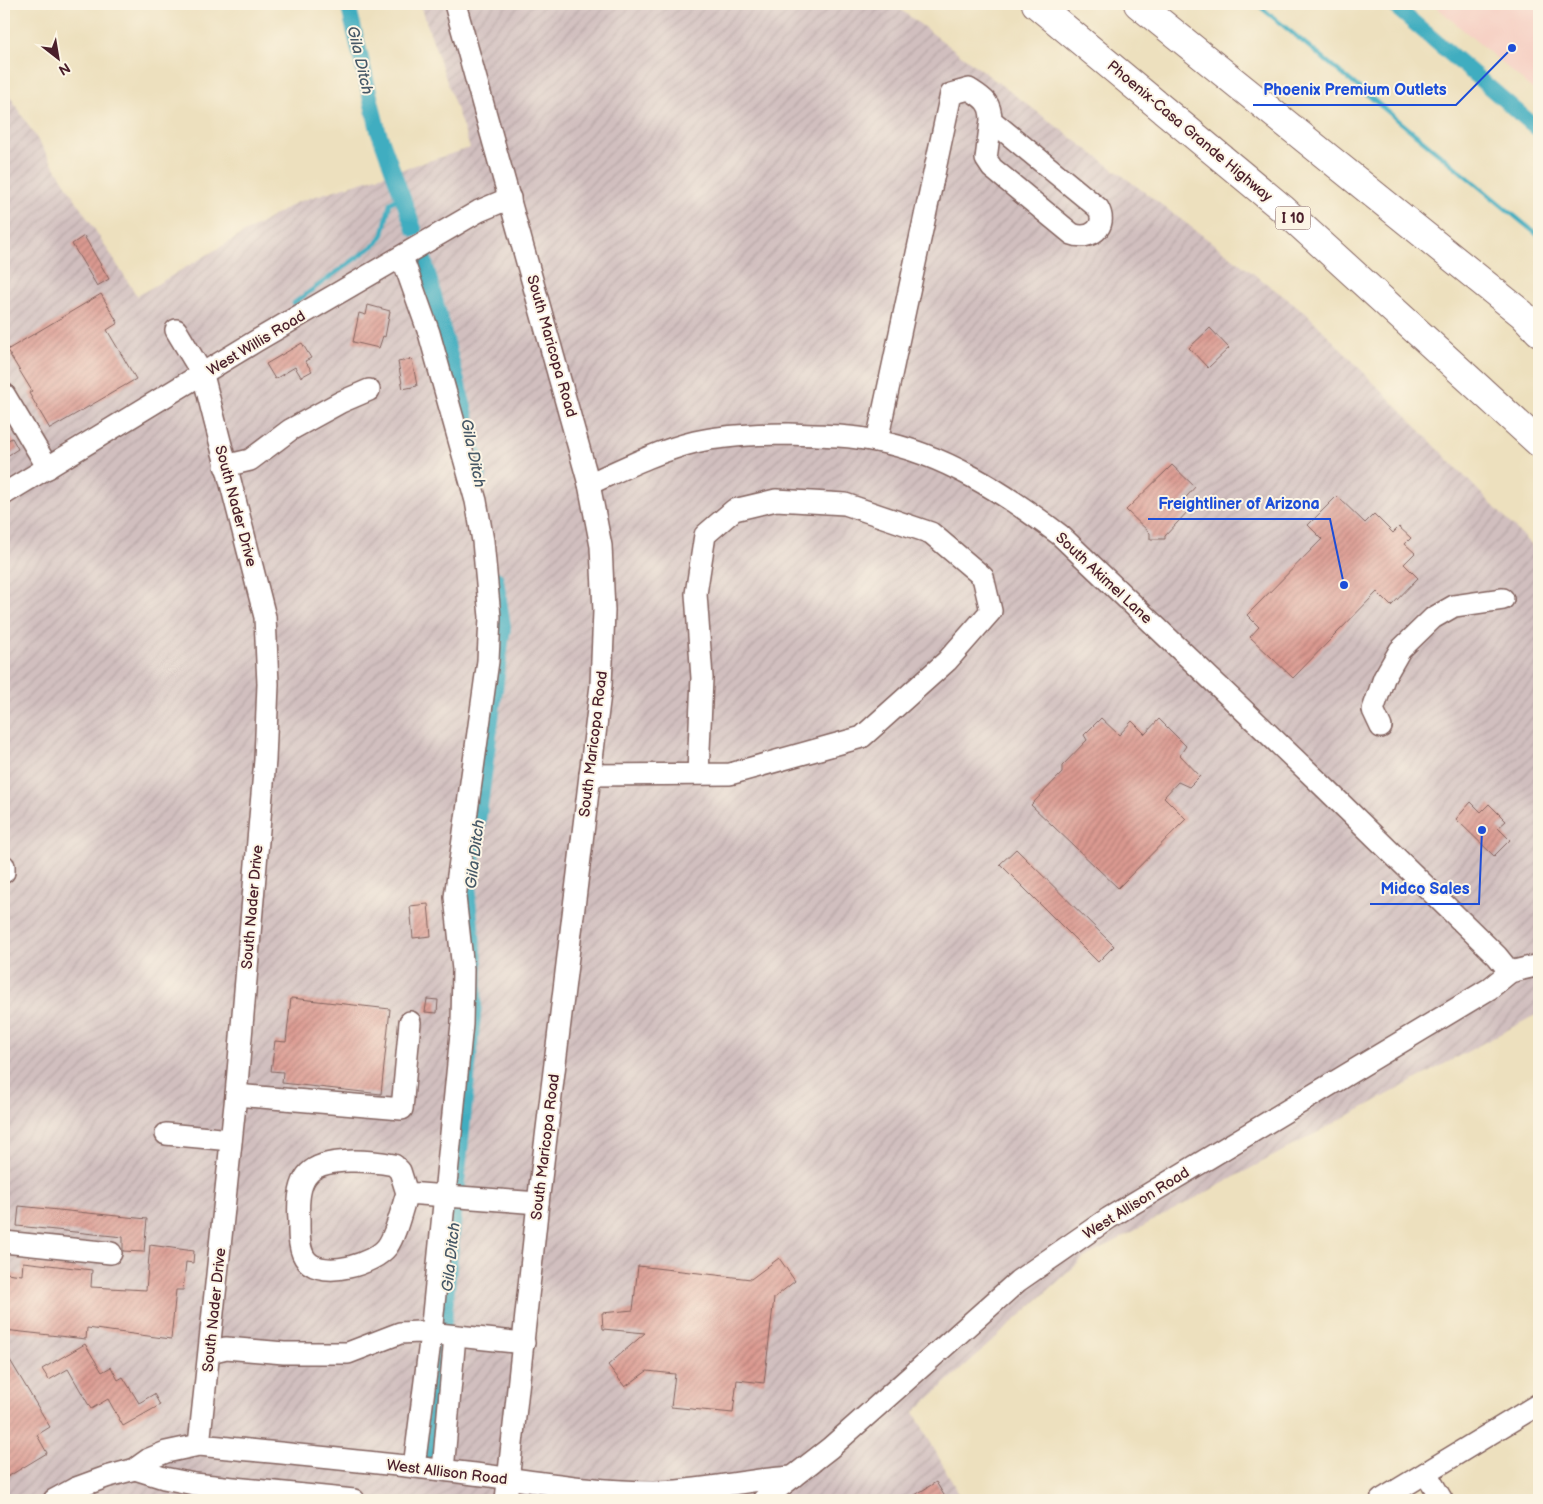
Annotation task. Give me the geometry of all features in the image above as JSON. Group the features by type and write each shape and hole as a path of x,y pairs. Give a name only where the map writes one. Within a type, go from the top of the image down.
{"highway":[{"name":"Phoenix-Casa Grande Highway","path":"1036,4 1283,209 1418,330 1539,443"},
{"path":"1138,4 1514,308 1539,332"}],"street":[{"name":"South Maricopa Road","path":"455,4 590,484 601,546 604,610 601,685 538,1203 506,1500"},
{"path":"877,441 951,94 969,89 985,99 991,108 986,159 992,168 1072,234 1082,238 1090,236 1102,222 1102,216 1098,208 991,120"},
{"name":"West Willis Road","path":"4,494 256,341 479,211 510,198"},
{"path":"402,257 429,333 476,501 484,549 490,617 488,660 455,897 463,988 462,1024 431,1334 414,1468"},
{"name":"South Nader Drive","path":"176,330 203,374 266,617 268,684 265,760 232,1140 199,1445"},
{"path":"226,466 250,460 290,430 341,402 369,390"},
{"path":"4,394 48,468"},
{"name":"South Akimel Lane","path":"590,484 662,452 697,442 768,434 830,435 877,441 936,460 977,479 1020,505 1060,535 1331,793 1497,956 1510,972"},
{"path":"590,775 730,774 862,737 947,661 991,611 983,577 931,533 845,504 776,500 734,510 705,534 696,594 702,678 698,774"},
{"path":"1381,727 1373,710 1384,678 1400,650 1433,618 1454,606 1503,599"},
{"path":"4,866 4,872"},
{"path":"1510,972 1539,966"},
{"name":"West Allison Road","path":"763,1500 837,1442 1041,1263 1109,1218 1488,989 1510,972"},
{"path":"236,1095 402,1109 410,1022"},
{"path":"166,1134 232,1140"},
{"path":"336,1162 394,1165 400,1171 407,1193 389,1245 379,1256 361,1265 336,1268 316,1266 308,1261 302,1251 298,1210 302,1185 308,1173 336,1162"},
{"path":"407,1193 468,1196 538,1203"},
{"path":"4,1242 110,1253"},
{"path":"210,1352 226,1348 284,1353 348,1353 400,1333 524,1343"},
{"path":"443,1470 455,1336"},
{"path":"1381,1500 1539,1404"},
{"name":"West Allison Road","path":"54,1500 84,1485 136,1469 148,1459 166,1452 199,1445 443,1470 648,1496 705,1489 761,1478 793,1477"},
{"path":"136,1469 164,1478 194,1484 354,1500"},
{"path":"1426,1473 1442,1500"}],"shaded area":[{"path":"420,4 893,4 1306,313 1539,553 1539,1013 1084,1258 914,1412 962,1500 4,1500 4,87 137,296 297,202 470,148"},
{"path":"1433,4 1539,4 1539,94 1537,93"}],"building":[{"path":"84,236 109,279 97,286 72,244"},
{"path":"101,294 118,323 107,330 136,379 50,429 29,393 32,391 7,350"},
{"path":"368,305 390,311 385,337 383,336 379,348 353,342 359,313 366,315"},
{"path":"1210,328 1229,348 1208,368 1189,348"},
{"path":"302,343 311,358 305,361 312,371 301,377 295,367 275,379 266,364"},
{"path":"412,359 417,386 403,389 398,362"},
{"path":"12,438 18,449 4,458 4,442"},
{"path":"1172,465 1195,487 1181,503 1189,510 1165,536 1165,539 1150,539 1150,533 1126,510"},
{"path":"1337,496 1365,523 1374,514 1393,533 1399,527 1411,538 1405,544 1415,553 1404,564 1418,578 1391,606 1377,592 1293,678 1250,637 1259,627 1247,615 1322,539 1308,525"},
{"path":"1101,718 1119,735 1132,721 1145,734 1159,719 1186,746 1180,755 1200,776 1189,787 1178,782 1164,797 1186,819 1118,888 1031,805 1062,773 1062,766 1087,740 1084,735"},
{"path":"1471,802 1481,812 1489,804 1506,821 1498,828 1510,840 1494,856 1456,819"},
{"path":"1016,849 1114,946 1098,962 1000,864"},
{"path":"428,904 431,936 413,938 410,906"},
{"path":"291,998 390,1009 381,1094 282,1083 283,1072 271,1071 275,1041 286,1042"},
{"path":"427,999 438,1000 437,1013 425,1012"},
{"path":"19,1206 147,1219 144,1252 123,1251 123,1237 17,1226"},
{"path":"150,1245 194,1251 193,1263 186,1262 183,1290 176,1290 171,1339 87,1328 86,1339 4,1330 6,1273 22,1275 23,1262 92,1270 91,1287 146,1290"},
{"path":"779,1258 795,1281 774,1298 764,1383 737,1380 733,1413 671,1407 675,1374 647,1371 625,1387 608,1365 645,1333 603,1329 602,1313 633,1310 638,1266 751,1279"},
{"path":"85,1344 102,1372 111,1367 118,1380 123,1377 139,1403 154,1394 160,1405 123,1426 108,1399 91,1409 68,1369 49,1380 42,1369"},
{"path":"4,1350 50,1427 37,1435 47,1453 4,1479"},
{"path":"936,1482 947,1500 907,1500"}],"waterway":[{"name":"Gila Ditch","path":"348,4 378,130 414,229"},
{"path":"1257,4 1539,236"},
{"path":"1392,4 1539,130"},
{"path":"294,303 377,243 383,234 390,203 402,196"},
{"name":"Gila Ditch","path":"424,259 466,415 479,476"},
{"name":"Gila Ditch","path":"431,1457 474,1005 475,960 468,900 503,627 496,579"},
{"path":"1362,1500 1378,1491"}],"place":[{"name":"Phoenix Premium Outlets","path":"1512,48"},
{"name":"Freightliner of Arizona","path":"1344,585"},
{"name":"Midco Sales","path":"1482,830"}]}
